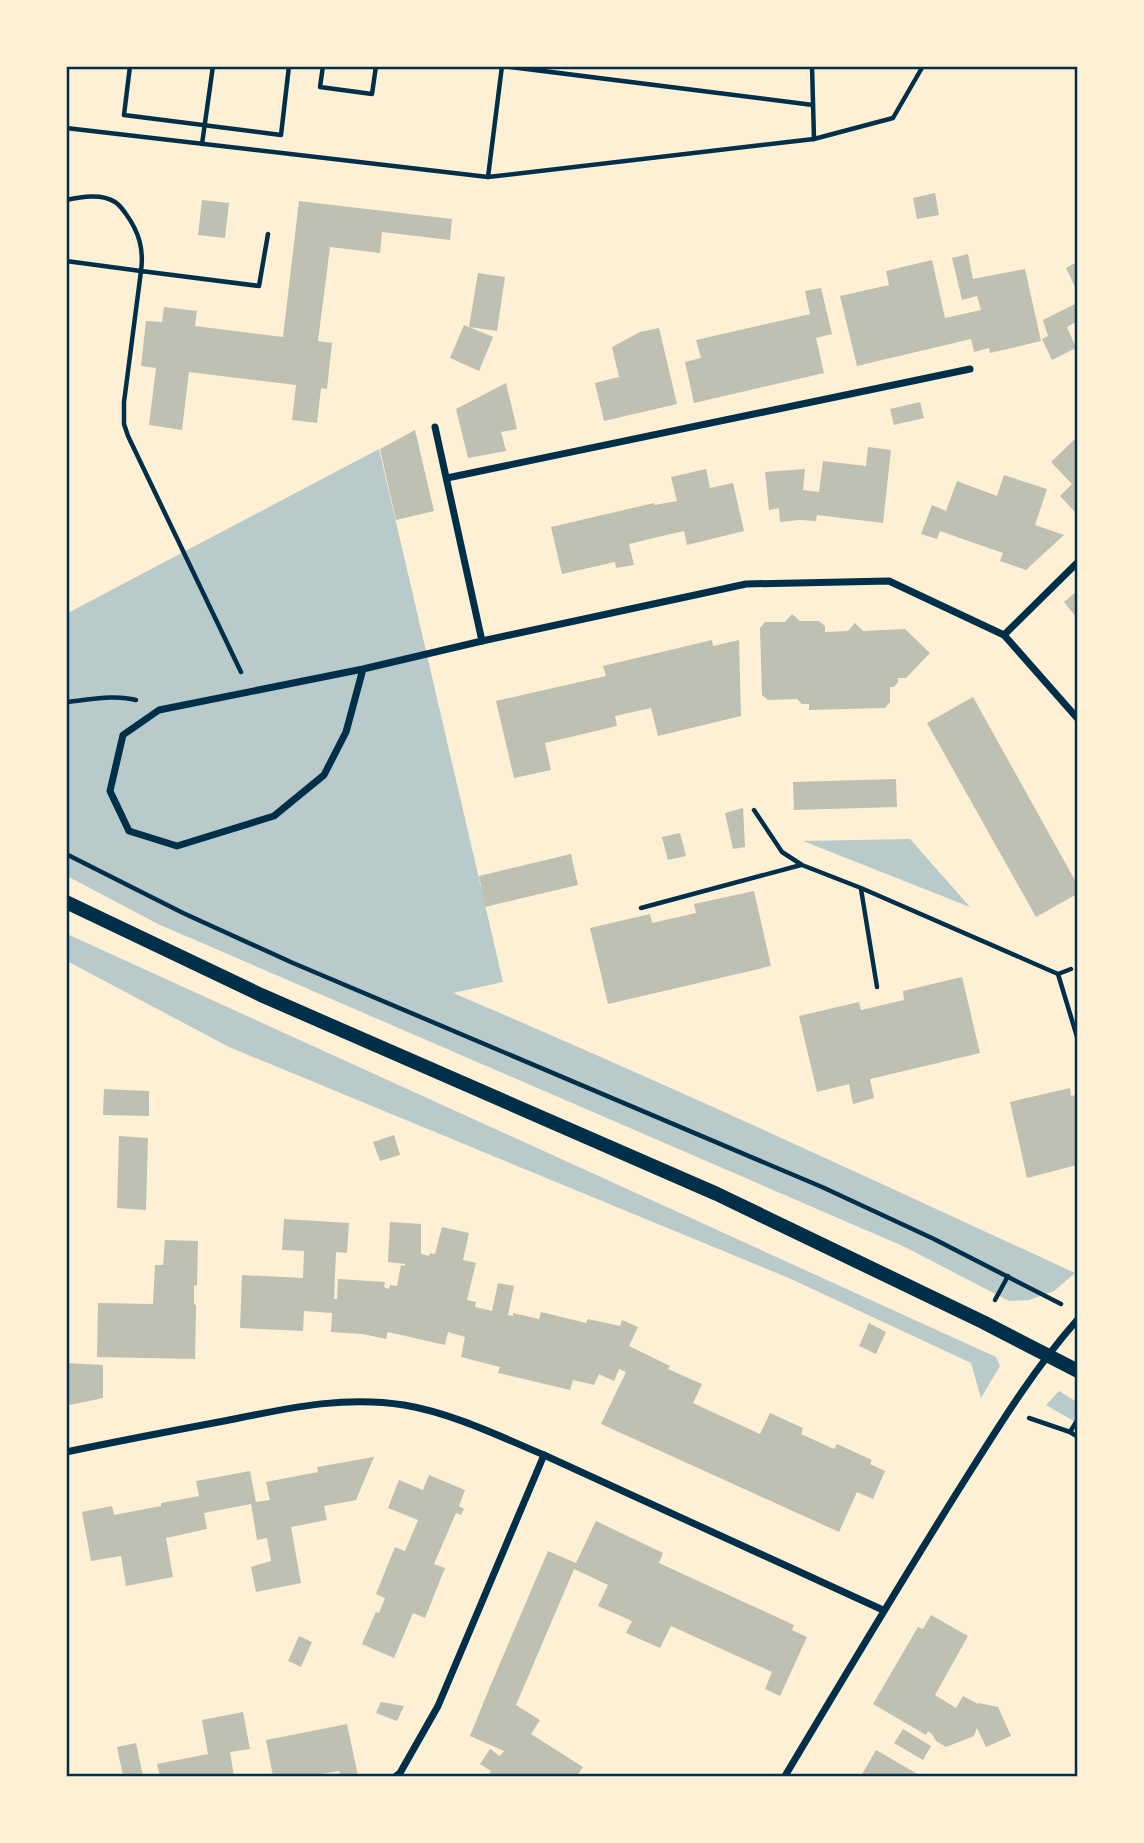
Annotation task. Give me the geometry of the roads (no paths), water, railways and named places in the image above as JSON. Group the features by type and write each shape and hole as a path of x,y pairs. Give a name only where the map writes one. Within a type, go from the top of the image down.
{"main road":[{"path":"66,902 261,995 717,1194 953,1307 1077,1371"}],"street":[{"path":"447,478 970,369"},
{"path":"435,427 482,641"},
{"path":"1004,635 1077,562"},
{"path":"363,669 346,732 324,775 274,816 177,846 129,831 110,791 123,735 159,710 363,669 746,584 889,581 1004,635 1077,719"},
{"path":"785,1776 883,1610 1007,1413 1077,1319"},
{"path":"66,1452 291,1408 331,1402 389,1403 428,1411 493,1433 883,1610"},
{"path":"400,1775 438,1706 544,1455"}]}
